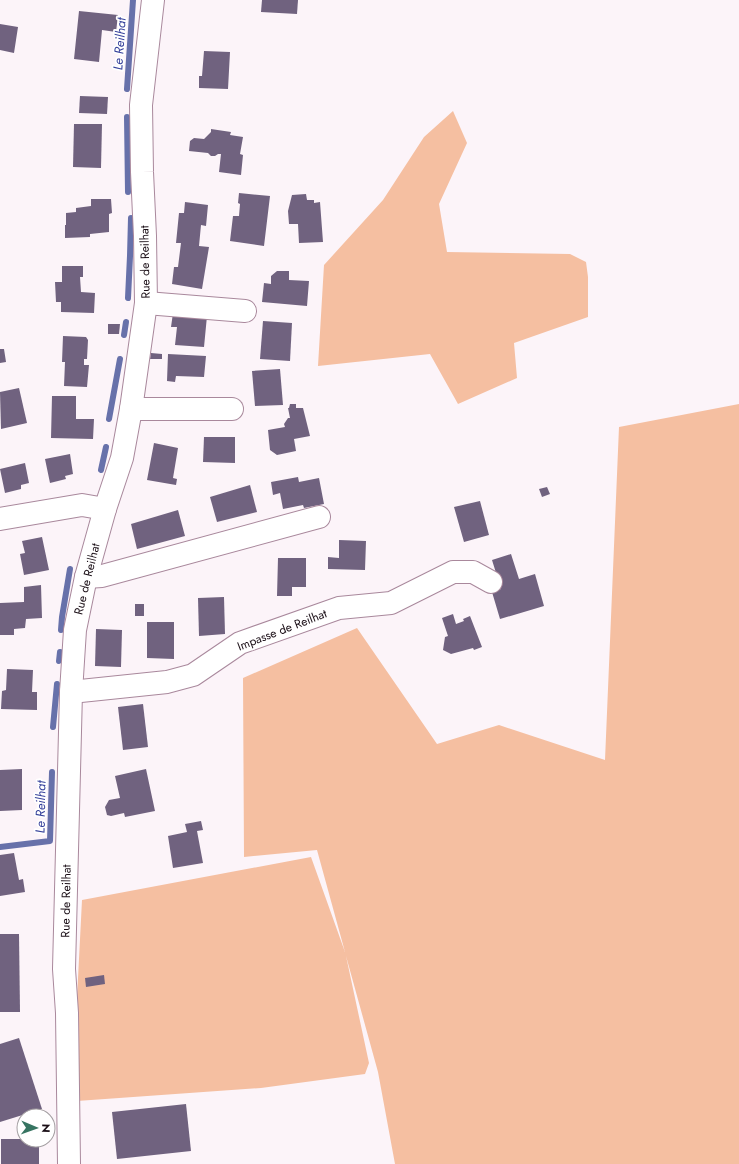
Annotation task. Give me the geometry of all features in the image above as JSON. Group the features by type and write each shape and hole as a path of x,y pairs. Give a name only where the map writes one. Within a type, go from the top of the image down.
{"street":[{"name":"Rue de Reilhat","path":"69,1164 64,969 71,692 75,630 86,577 105,509 122,458 131,409 146,303 141,105 153,0"},
{"path":"146,303 245,311"},
{"path":"131,409 232,409"},
{"path":"0,519 82,504 105,509"},
{"path":"86,577 102,576 319,517"},
{"name":"Impasse de Reilhat","path":"71,692 167,682 193,675 240,643 339,608 391,602 453,572 473,572 491,582"}],"shaded area":[{"path":"453,111 467,143 439,204 447,252 570,254 586,262 588,277 588,317 514,343 517,378 458,404 430,354 318,366 324,265 383,200 424,137"},
{"path":"739,404 739,1164 395,1164 378,1072 346,956 369,1063 365,1074 261,1088 77,1101 75,1037 82,900 311,857 345,952 317,850 244,857 243,678 357,628 437,744 499,725 605,760 619,427"}],"building":[{"path":"262,0 298,0 297,14 261,12"},
{"path":"79,11 118,15 116,32 102,30 99,62 74,59"},
{"path":"0,24 18,27 14,53 0,50"},
{"path":"204,51 230,52 228,89 199,88 199,76 202,76"},
{"path":"80,96 108,97 107,114 79,113"},
{"path":"74,124 102,124 101,168 73,167"},
{"path":"211,129 231,132 230,135 243,137 240,154 243,155 241,175 219,172 221,154 211,156 208,153 189,151 190,141 194,138 204,139 211,132"},
{"path":"239,193 270,196 264,246 230,241 233,216 239,216"},
{"path":"306,194 307,200 314,200 314,203 320,202 323,242 299,243 298,224 289,224 288,211 292,195"},
{"path":"91,199 111,199 112,213 109,214 109,232 90,234 90,237 65,238 66,213 76,212 76,208 91,206"},
{"path":"185,202 208,205 206,226 201,225 199,246 209,247 202,289 172,284 174,267 178,267 181,243 176,243 179,213 184,213"},
{"path":"62,266 83,266 83,277 80,277 81,292 95,293 94,313 61,312 61,302 56,302 55,282 62,282"},
{"path":"277,271 289,271 289,280 309,281 307,306 262,302 264,283 271,284 271,276"},
{"path":"173,313 207,316 204,347 175,345 177,327 171,327"},
{"path":"263,321 292,323 290,361 260,359"},
{"path":"108,324 120,324 119,334 108,334"},
{"path":"63,336 86,337 88,340 87,359 84,359 84,365 89,365 87,387 64,386 65,362 62,362"},
{"path":"0,349 4,349 6,362 0,363"},
{"path":"151,353 162,354 162,359 150,359"},
{"path":"168,354 206,356 204,377 176,376 175,382 167,381"},
{"path":"280,369 283,405 255,406 252,371"},
{"path":"19,388 27,423 1,429 0,392"},
{"path":"52,396 76,396 76,419 94,419 93,439 51,438"},
{"path":"290,404 296,404 296,408 303,408 310,436 294,439 296,451 277,455 270,450 268,430 285,427 284,424 288,418 290,418 288,408"},
{"path":"204,437 235,437 235,463 203,462"},
{"path":"154,443 178,448 173,478 177,479 176,485 147,480"},
{"path":"70,454 73,474 65,476 66,479 50,483 45,459"},
{"path":"25,463 29,483 21,485 21,489 5,493 0,469"},
{"path":"298,477 299,482 319,478 324,504 304,508 303,505 283,509 280,493 273,495 271,482"},
{"path":"250,485 257,512 217,522 210,497"},
{"path":"547,487 550,494 542,497 539,489"},
{"path":"480,501 489,535 464,542 454,507"},
{"path":"178,510 185,536 137,549 131,524"},
{"path":"42,537 49,570 24,575 20,554 25,553 22,541"},
{"path":"339,540 366,541 365,570 328,569 328,557 339,558"},
{"path":"511,554 519,579 535,574 544,606 500,619 492,592 501,589 492,560"},
{"path":"278,558 306,558 306,587 292,587 292,596 277,596"},
{"path":"41,585 42,618 26,619 25,628 14,629 14,635 0,635 0,603 24,602 24,587"},
{"path":"224,597 225,634 199,636 198,598"},
{"path":"135,604 144,604 144,616 135,616"},
{"path":"453,614 456,624 464,621 463,619 470,616 482,647 451,654 443,650 445,637 448,636 442,618"},
{"path":"147,622 174,622 174,659 147,658"},
{"path":"96,629 122,630 121,667 95,666"},
{"path":"7,669 33,670 32,692 37,692 37,710 1,709 2,691 6,690"},
{"path":"143,704 148,747 123,750 118,707"},
{"path":"22,769 22,810 0,811 0,770"},
{"path":"146,769 155,811 125,817 124,813 111,816 107,815 105,807 109,800 120,798 115,776"},
{"path":"201,821 203,830 197,831 203,863 173,868 168,836 187,832 185,824"},
{"path":"14,853 19,880 23,879 25,892 0,896 0,855"},
{"path":"0,934 19,934 20,1012 0,1012"},
{"path":"104,975 105,984 86,987 85,978"},
{"path":"19,1038 42,1108 16,1108 16,1117 0,1122 0,1044"},
{"path":"186,1104 191,1151 117,1159 112,1112"},
{"path":"1,1139 16,1139 16,1148 39,1148 39,1164 1,1164"}],"waterway":[{"name":"Le Reilhat","path":"127,89 133,0"},
{"name":"Le Reilhat","path":"127,117 128,192"},
{"name":"Le Reilhat","path":"128,298 131,218"},
{"name":"Le Reilhat","path":"124,335 126,322"},
{"name":"Le Reilhat","path":"109,419 120,359"},
{"name":"Le Reilhat","path":"101,470 106,447"},
{"name":"Le Reilhat","path":"61,630 70,569"},
{"name":"Le Reilhat","path":"59,661 60,652"},
{"name":"Le Reilhat","path":"53,727 57,684"},
{"name":"Le Reilhat","path":"0,847 50,841 52,772"}]}
